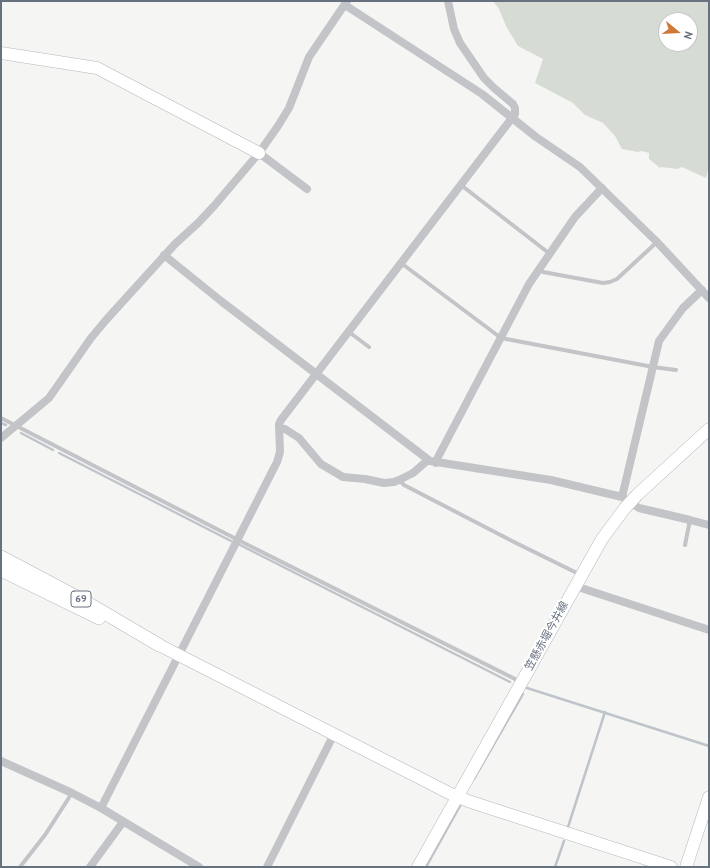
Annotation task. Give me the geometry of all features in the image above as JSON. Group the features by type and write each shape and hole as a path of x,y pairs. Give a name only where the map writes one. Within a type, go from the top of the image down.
{"main road":[{"name":"69","path":"1,557 84,601 159,645"},
{"name":"69","path":"1,570 77,608 159,645"}],"street":[{"path":"101,808 278,459 280,452 279,428 281,420 513,118 516,111 513,104 484,78 460,43 454,29 448,1"},
{"path":"1,438 49,398 91,338 164,256 233,185 259,153 278,126 288,108 309,56 346,3 482,94 542,141 580,167 657,242 709,298"},
{"path":"1,53 97,68 259,153 307,189"},
{"path":"436,463 529,284 575,216 602,188"},
{"path":"164,256 428,460 436,463 551,480 626,500 639,508 709,525"},
{"path":"626,500 653,367 661,338 685,305 702,290"},
{"path":"279,428 285,429 299,438 321,464 340,477 365,479 384,483 399,480 413,473 428,460"},
{"name":"笠懸赤堀今井線","path":"418,867 575,586 626,500 709,430"},
{"path":"575,586 709,630"},
{"path":"159,645 458,797 671,867"},
{"path":"268,867 334,734"},
{"path":"1,761 72,793 101,808 199,867"},
{"path":"686,867 709,797"},
{"path":"90,867 123,822"}],"lane":[{"path":"461,185 550,254"},
{"path":"539,270 603,283 610,282 617,279 657,242"},
{"path":"401,263 501,338 676,370"},
{"path":"349,332 369,347"},
{"path":"1,418 237,539 522,682"},
{"path":"399,480 404,485 507,539 582,575"},
{"path":"685,545 690,520"},
{"path":"20,867 45,835 72,793"}],"shaded area":[{"path":"493,1 709,1 709,167 706,178 682,167 677,169 660,168 649,159 649,153 622,149 615,136 603,123 585,115 573,103 535,83 543,59 518,46 506,26 499,9"}],"waterway":[{"path":"1,423 6,425"},
{"path":"21,433 53,450"},
{"path":"59,453 231,541"},
{"path":"240,545 510,682"},
{"path":"527,688 709,746"},
{"path":"474,779 523,694"},
{"path":"568,827 605,712"},
{"path":"426,867 460,806"},
{"path":"555,867 564,841"}]}
